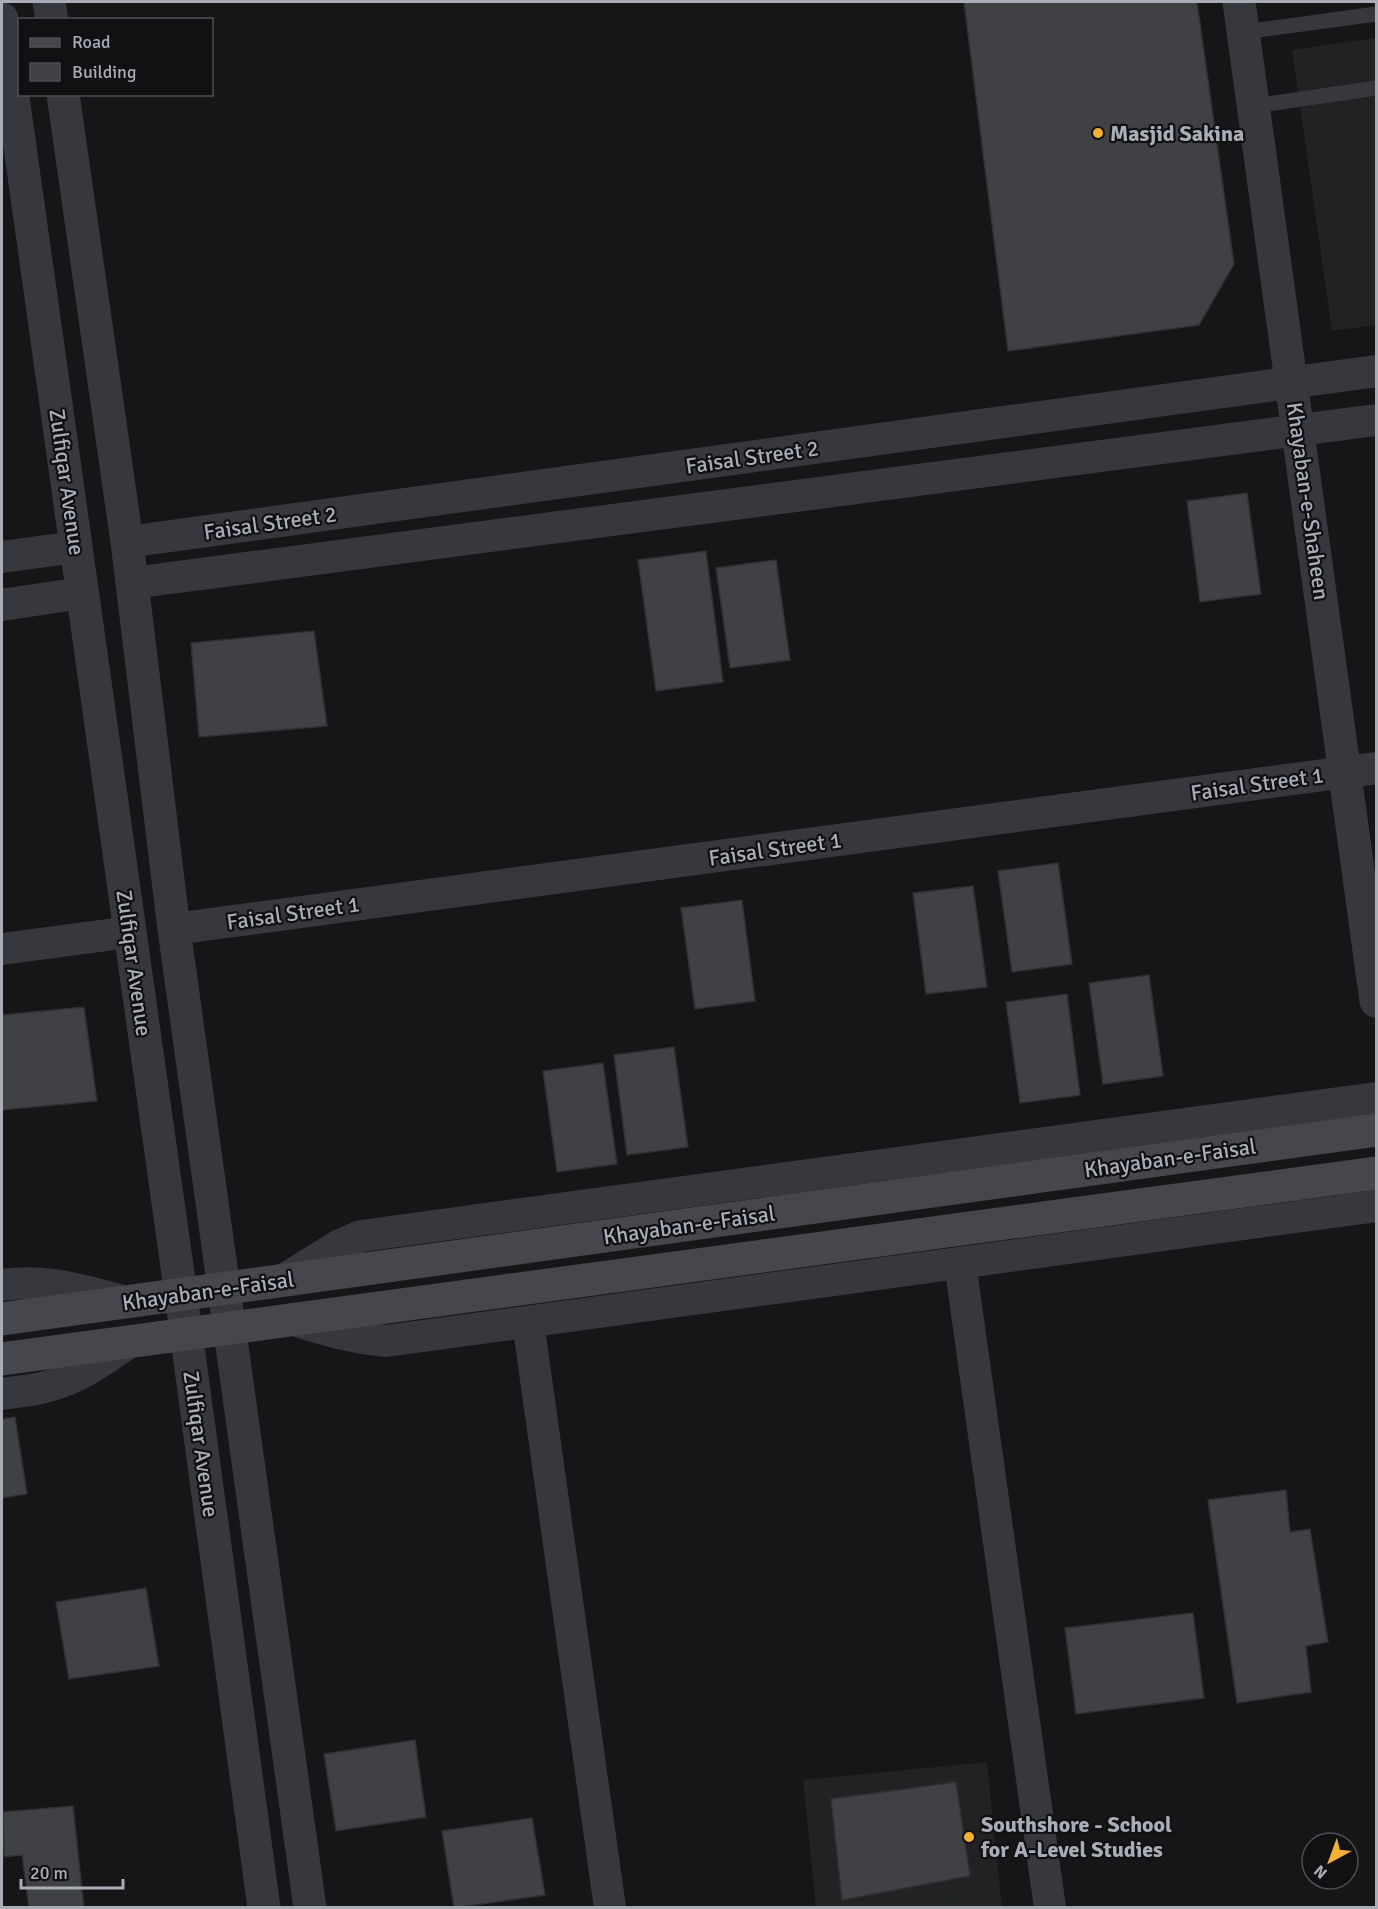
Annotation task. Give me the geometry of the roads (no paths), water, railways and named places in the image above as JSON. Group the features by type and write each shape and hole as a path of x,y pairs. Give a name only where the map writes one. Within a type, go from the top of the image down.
{"main road":[{"name":"Khayaban-e-Faisal","path":"2,1319 1377,1130"},
{"name":"Khayaban-e-Faisal","path":"2,1359 1377,1173"}],"street":[{"path":"49,2 52,18"},
{"name":"Khayaban-e-Shaheen","path":"1241,17 1377,1001"},
{"name":"Zulfiqar Avenue","path":"2,19 181,1295 264,1908"},
{"name":"Zulfiqar Avenue","path":"63,96 127,542 174,929 310,1908"},
{"name":"Faisal Street 2","path":"127,542 1377,371"},
{"name":"Faisal Street 2","path":"132,583 1377,420"},
{"path":"2,557 76,547"},
{"path":"2,605 82,593"},
{"name":"Faisal Street 1","path":"174,929 1377,768"},
{"path":"2,950 130,932"},
{"path":"283,1280 339,1246 361,1236 1377,1098"},
{"path":"292,1319 329,1332 386,1341 1377,1206"},
{"path":"960,1263 1050,1908"},
{"path":"2,1285 18,1283 56,1286 86,1291 125,1302"},
{"path":"528,1322 610,1908"},
{"path":"2,1394 33,1390 66,1380 93,1366 131,1341"}],"lane":[{"path":"1241,17 1377,14"},
{"path":"1254,106 1377,88"}],"place":[{"name":"Masjid Sakina","path":"1098,133"},
{"name":"Southshore - School for A-Level Studies","path":"969,1837"}]}
